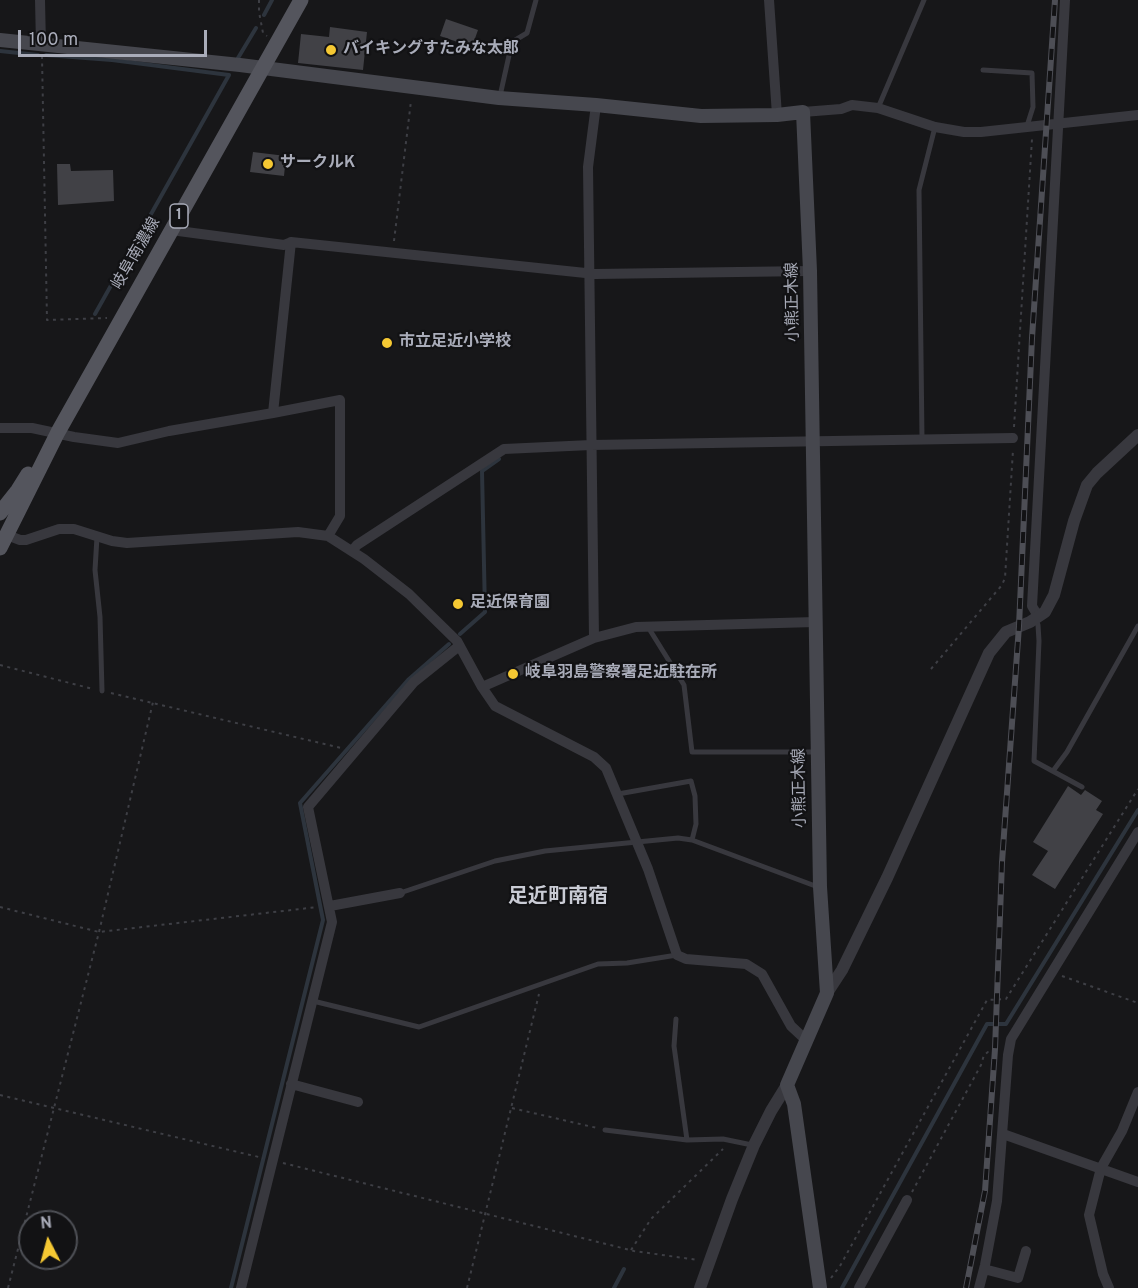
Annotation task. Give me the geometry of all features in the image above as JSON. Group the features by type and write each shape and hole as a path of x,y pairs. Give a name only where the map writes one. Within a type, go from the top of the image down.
{"main road":[{"name":"岐阜南濃線","path":"4,542 58,432 301,0"},
{"path":"0,40 240,65 499,98 701,116 777,115 803,112"},
{"name":"小熊正木線","path":"787,1085 827,993 820,887 810,271 803,112"},
{"name":"岐阜南濃線","path":"0,513 18,490 44,447 58,432"},
{"path":"787,1085 794,1104 819,1286"}],"street":[{"path":"40,0 41,45"},
{"path":"769,0 777,115"},
{"path":"1037,617 1032,606 1065,0"},
{"path":"594,638 588,167 596,105"},
{"path":"803,112 841,109 852,105 878,108 935,127 963,132 1029,128 1138,115"},
{"path":"171,230 284,245 291,242 588,273 810,271"},
{"path":"273,413 291,242"},
{"path":"0,428 32,428 118,443 169,431 340,400 340,516 328,536"},
{"path":"827,993 842,970 887,878 989,653 1006,632 1045,612 1054,595 1074,521 1087,485 1138,435"},
{"path":"352,551 357,545 504,449 591,445 1013,438"},
{"path":"4,542 26,540 59,529 74,529 97,537 127,543 285,532 328,536 388,576 429,612 459,646 495,706 594,757 606,768 648,869 676,955 686,959 746,964 762,974 791,1026 806,1040"},
{"path":"482,687 594,638 636,627 815,622"},
{"path":"241,1288 332,922 308,807 414,682 459,646"},
{"path":"979,1288 997,1201 1011,1039 1138,832"},
{"path":"330,906 400,893"},
{"path":"291,1084 358,1102"},
{"path":"700,1288 754,1145 787,1085"},
{"path":"1109,1288 1103,1274 1089,1215 1101,1168 1122,1131 1138,1092"},
{"path":"1003,1134 1138,1182"},
{"path":"859,1288 907,1200"},
{"path":"984,1269 1018,1278 1026,1251"}],"lane":[{"path":"499,98 512,42 527,33 536,0"},
{"path":"878,108 924,0"},
{"path":"983,70 1032,73 1033,107 1029,128"},
{"path":"922,439 919,190 935,127"},
{"path":"97,537 95,570 100,617 102,691"},
{"path":"1037,617 1039,641 1034,760 1082,787"},
{"path":"1053,771 1067,752 1138,626"},
{"path":"648,627 684,685 692,752 818,752"},
{"path":"618,794 691,781 695,796 696,824 692,840"},
{"path":"400,893 495,861 545,851 636,844 678,838 692,840 820,887"},
{"path":"313,1001 418,1027 598,964 627,963 676,955"},
{"path":"675,1018 674,1046 687,1140"},
{"path":"605,1130 687,1140 723,1139 754,1145"}],"path":[{"path":"258,0 264,33 275,44"},
{"path":"41,45 47,320 108,318 118,323"},
{"path":"393,254 413,86"},
{"path":"931,669 1002,585 1005,578 1029,128"},
{"path":"0,665 342,748 352,754"},
{"path":"8,1288 99,932 153,702"},
{"path":"819,1286 827,1283 840,1266 987,999 1006,999 1138,789"},
{"path":"0,907 99,932 330,906"},
{"path":"1051,972 1138,1003"},
{"path":"467,1288 540,985"},
{"path":"907,1200 983,1058 988,1052 1000,1051 1008,1055"},
{"path":"0,1095 631,1251 710,1262"},
{"path":"512,1108 605,1130"},
{"path":"631,1251 651,1219 724,1148 723,1139"}],"building":[{"path":"446,19 478,30 472,47 440,36"},
{"path":"330,27 367,32 363,70 298,63 301,34 329,37"},
{"name":"サークルK","path":"253,152 286,156 284,176 250,172"},
{"path":"57,164 70,164 71,171 113,170 114,201 58,205"},
{"path":"1068,786 1081,795 1085,790 1102,801 1096,810 1103,814 1055,889 1032,875 1048,851 1033,842"}],"waterway":[{"path":"264,15 272,0"},
{"path":"238,58 256,28"},
{"path":"0,51 38,55"},
{"path":"46,55 112,60 229,75 95,314"},
{"path":"460,634 485,612 482,471 499,459"},
{"path":"231,1288 323,920 300,803 408,680 449,644"},
{"path":"842,1288 987,1024 1006,1024 1138,810"},
{"path":"614,1288 624,1269"}],"railway":[{"path":"966,1288 985,1191 995,1049 1002,862 1019,626 1032,338 1055,0"}],"place":[{"name":"バイキングすたみな太郎","path":"331,50"},
{"name":"サークルK","path":"268,164"},
{"name":"市立足近小学校","path":"387,343"},
{"name":"足近保育園","path":"458,604"},
{"name":"岐阜羽島警察署足近駐在所","path":"513,674"}],"district":[{"name":"足近町南宿","path":"558,898"}]}
